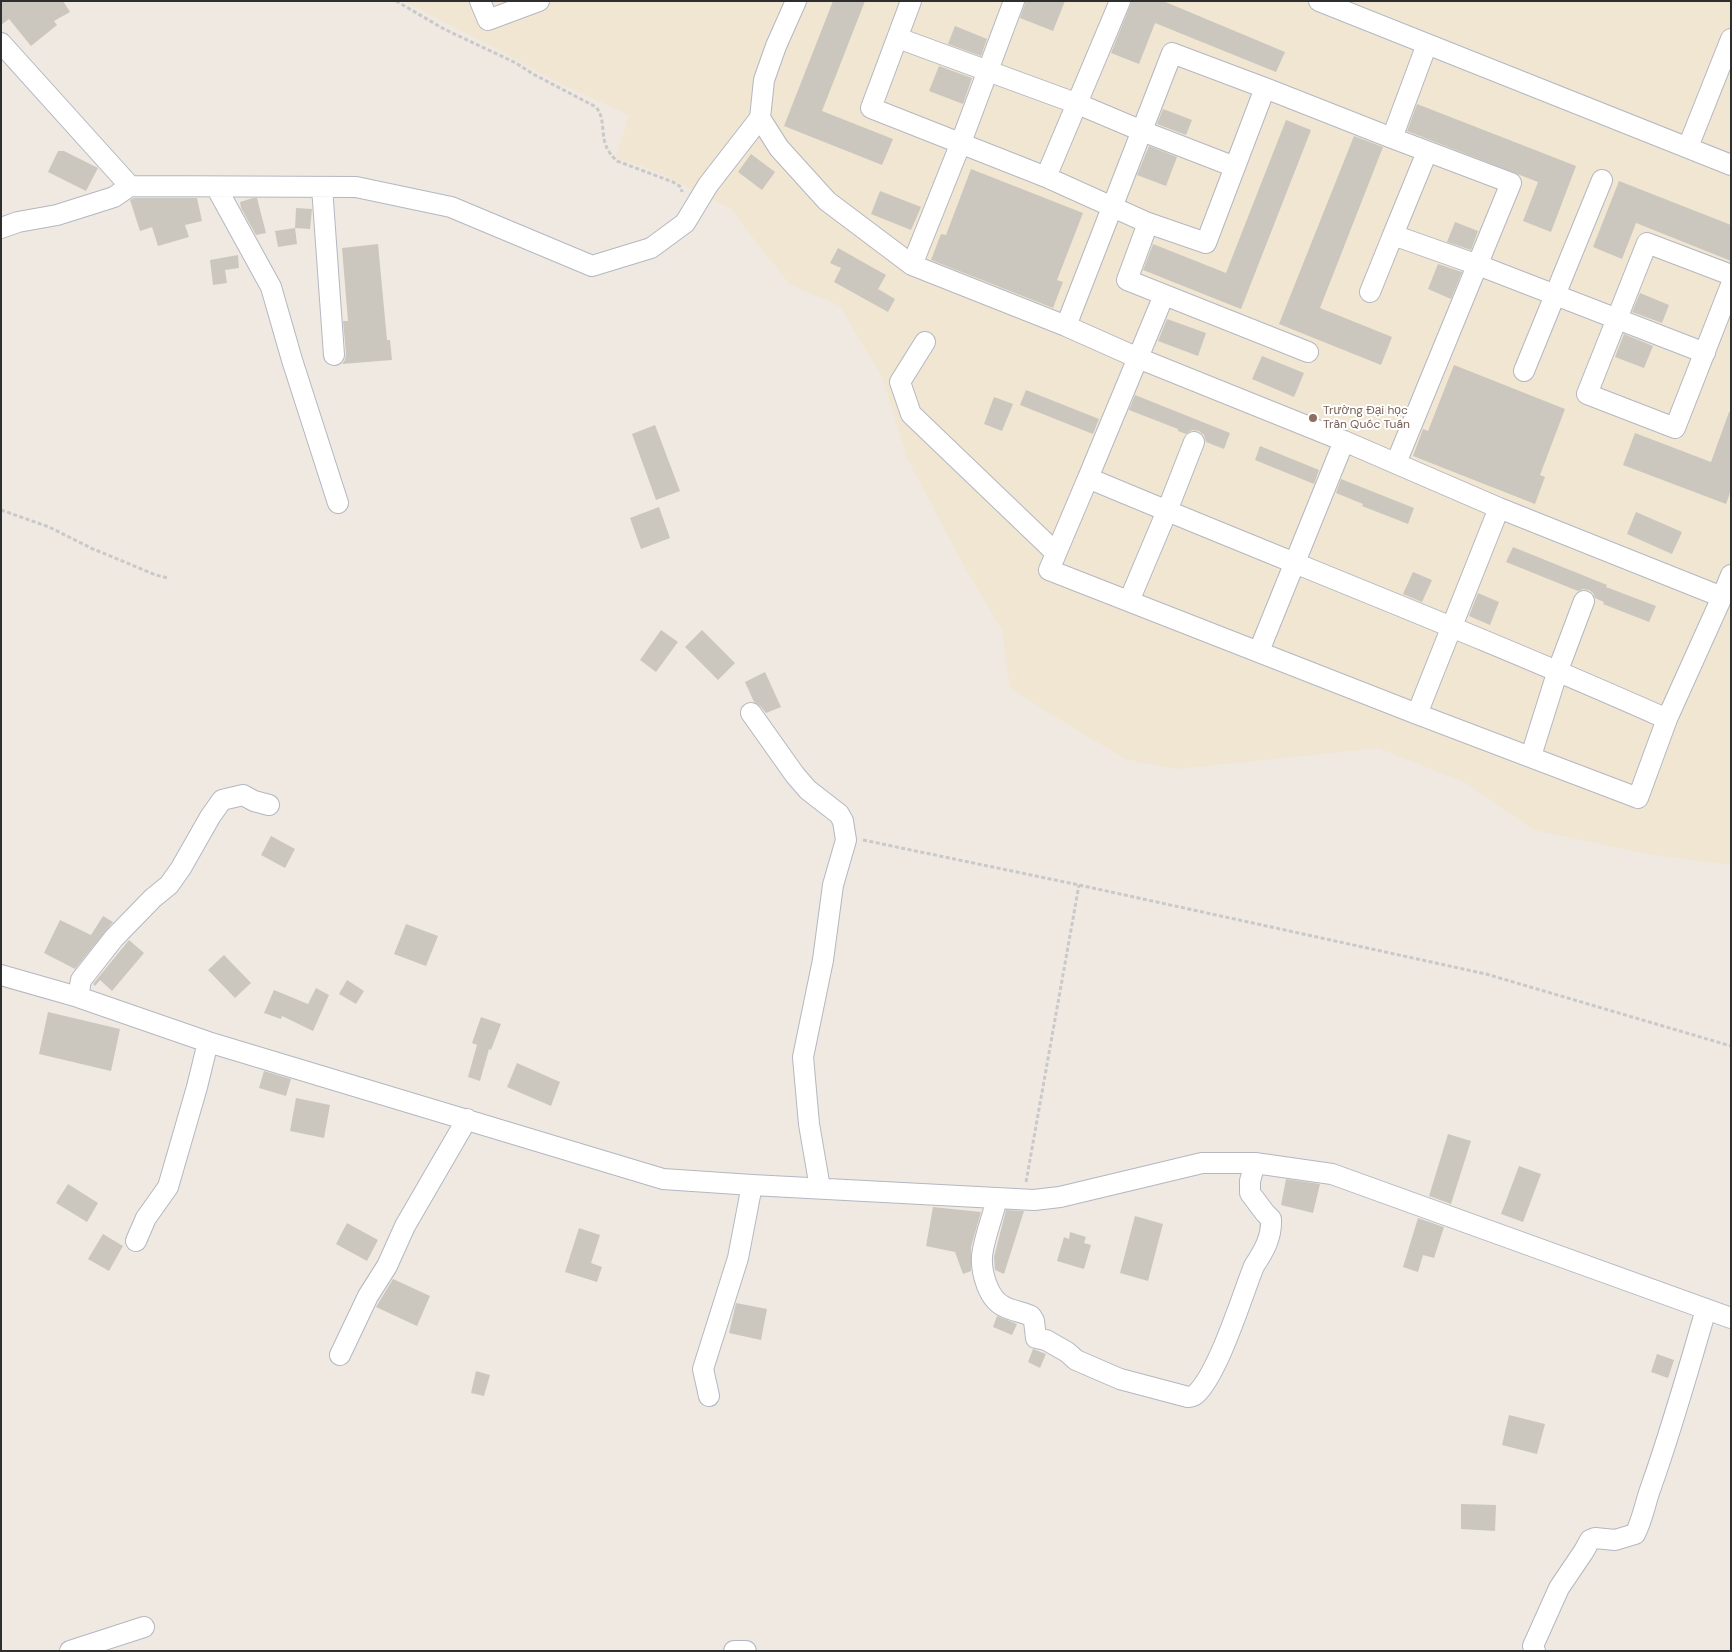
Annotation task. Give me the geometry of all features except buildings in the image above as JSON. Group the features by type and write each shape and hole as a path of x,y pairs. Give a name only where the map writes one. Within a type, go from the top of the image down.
{"street":[{"path":"480,1 488,20 539,1"},
{"path":"1,228 18,222 57,215 114,197 130,186 356,187 451,207 592,266 651,248 685,224 708,184 760,118 764,80 776,46 796,1"},
{"path":"911,1 871,108 960,145 1046,177 1148,223 1206,243 1265,88"},
{"path":"912,265 960,145 1014,1"},
{"path":"1046,177 1120,1"},
{"path":"1319,1 1731,165"},
{"path":"898,38 1078,104 1142,132 1236,167"},
{"path":"1688,147 1731,39"},
{"path":"1,43 130,186"},
{"path":"1392,138 1427,44"},
{"path":"1066,326 1172,53 1511,183 1396,463"},
{"path":"760,118 779,148 828,201 912,265 1066,326 1138,358 1344,441 1499,508 1722,597"},
{"path":"1370,292 1427,152"},
{"path":"1524,371 1602,180"},
{"path":"216,187 271,286 292,360 338,503"},
{"path":"322,187 334,355"},
{"path":"1148,223 1127,280 1308,352"},
{"path":"1393,235 1478,265 1705,353"},
{"path":"1731,275 1647,244 1587,394 1675,428 1731,285"},
{"path":"1164,295 1049,570 1638,798 1667,719 1731,575"},
{"path":"925,342 900,382 911,414 1056,553"},
{"path":"1259,651 1344,441"},
{"path":"1129,601 1194,442"},
{"path":"1088,478 1558,670 1667,719"},
{"path":"1417,714 1499,508"},
{"path":"1532,756 1558,670 1584,601"},
{"path":"751,713 795,775 808,790 839,814 843,821 846,836 833,885 823,960 803,1057 809,1124 820,1188"},
{"path":"78,997 81,980 114,938 153,898 169,885 182,868 210,817 222,800 243,795 254,801 269,805"},
{"path":"1,975 78,997 208,1042 663,1179 1034,1200 1060,1197 1202,1163 1255,1163 1332,1174 1731,1318"},
{"path":"136,1241 146,1218 168,1188 208,1042"},
{"path":"340,1355 368,1296 387,1266 405,1226 467,1119"},
{"path":"997,1198 982,1256 984,1272 993,1298 1004,1307 1031,1316 1034,1321 1036,1338 1053,1344 1076,1360 1120,1379 1188,1397 1195,1395 1204,1386 1216,1364 1254,1266 1270,1235 1271,1218 1250,1193 1250,1181 1255,1163"},
{"path":"710,1396 703,1369 738,1258 752,1185"},
{"path":"1535,1651 1533,1646 1559,1588 1590,1540 1595,1538 1615,1540 1635,1534 1642,1520 1646,1500 1663,1453 1706,1309"},
{"path":"70,1651 144,1627"},
{"path":"734,1651 746,1651"}],"path":[{"path":"396,1 444,29 516,63 596,107 602,116 603,138 611,155 617,161 663,178 681,187 682,193 678,200"},
{"path":"1,510 50,527 93,549 156,575 168,578"},
{"path":"846,836 1486,974 1731,1046"},
{"path":"1023,1200 1079,885"}],"shaded area":[{"name":"Trường Đại học Trần Quốc Tuấn","path":"403,1 1731,1 1731,865 1648,854 1534,830 1466,783 1378,748 1176,769 1125,759 1041,708 1010,687 1002,630 963,564 908,460 882,377 840,306 789,284 731,209 664,175 616,157 629,115 555,81"}],"place":[{"name":"Trường Đại học Trần Quốc Tuấn","path":"1313,418"}]}
